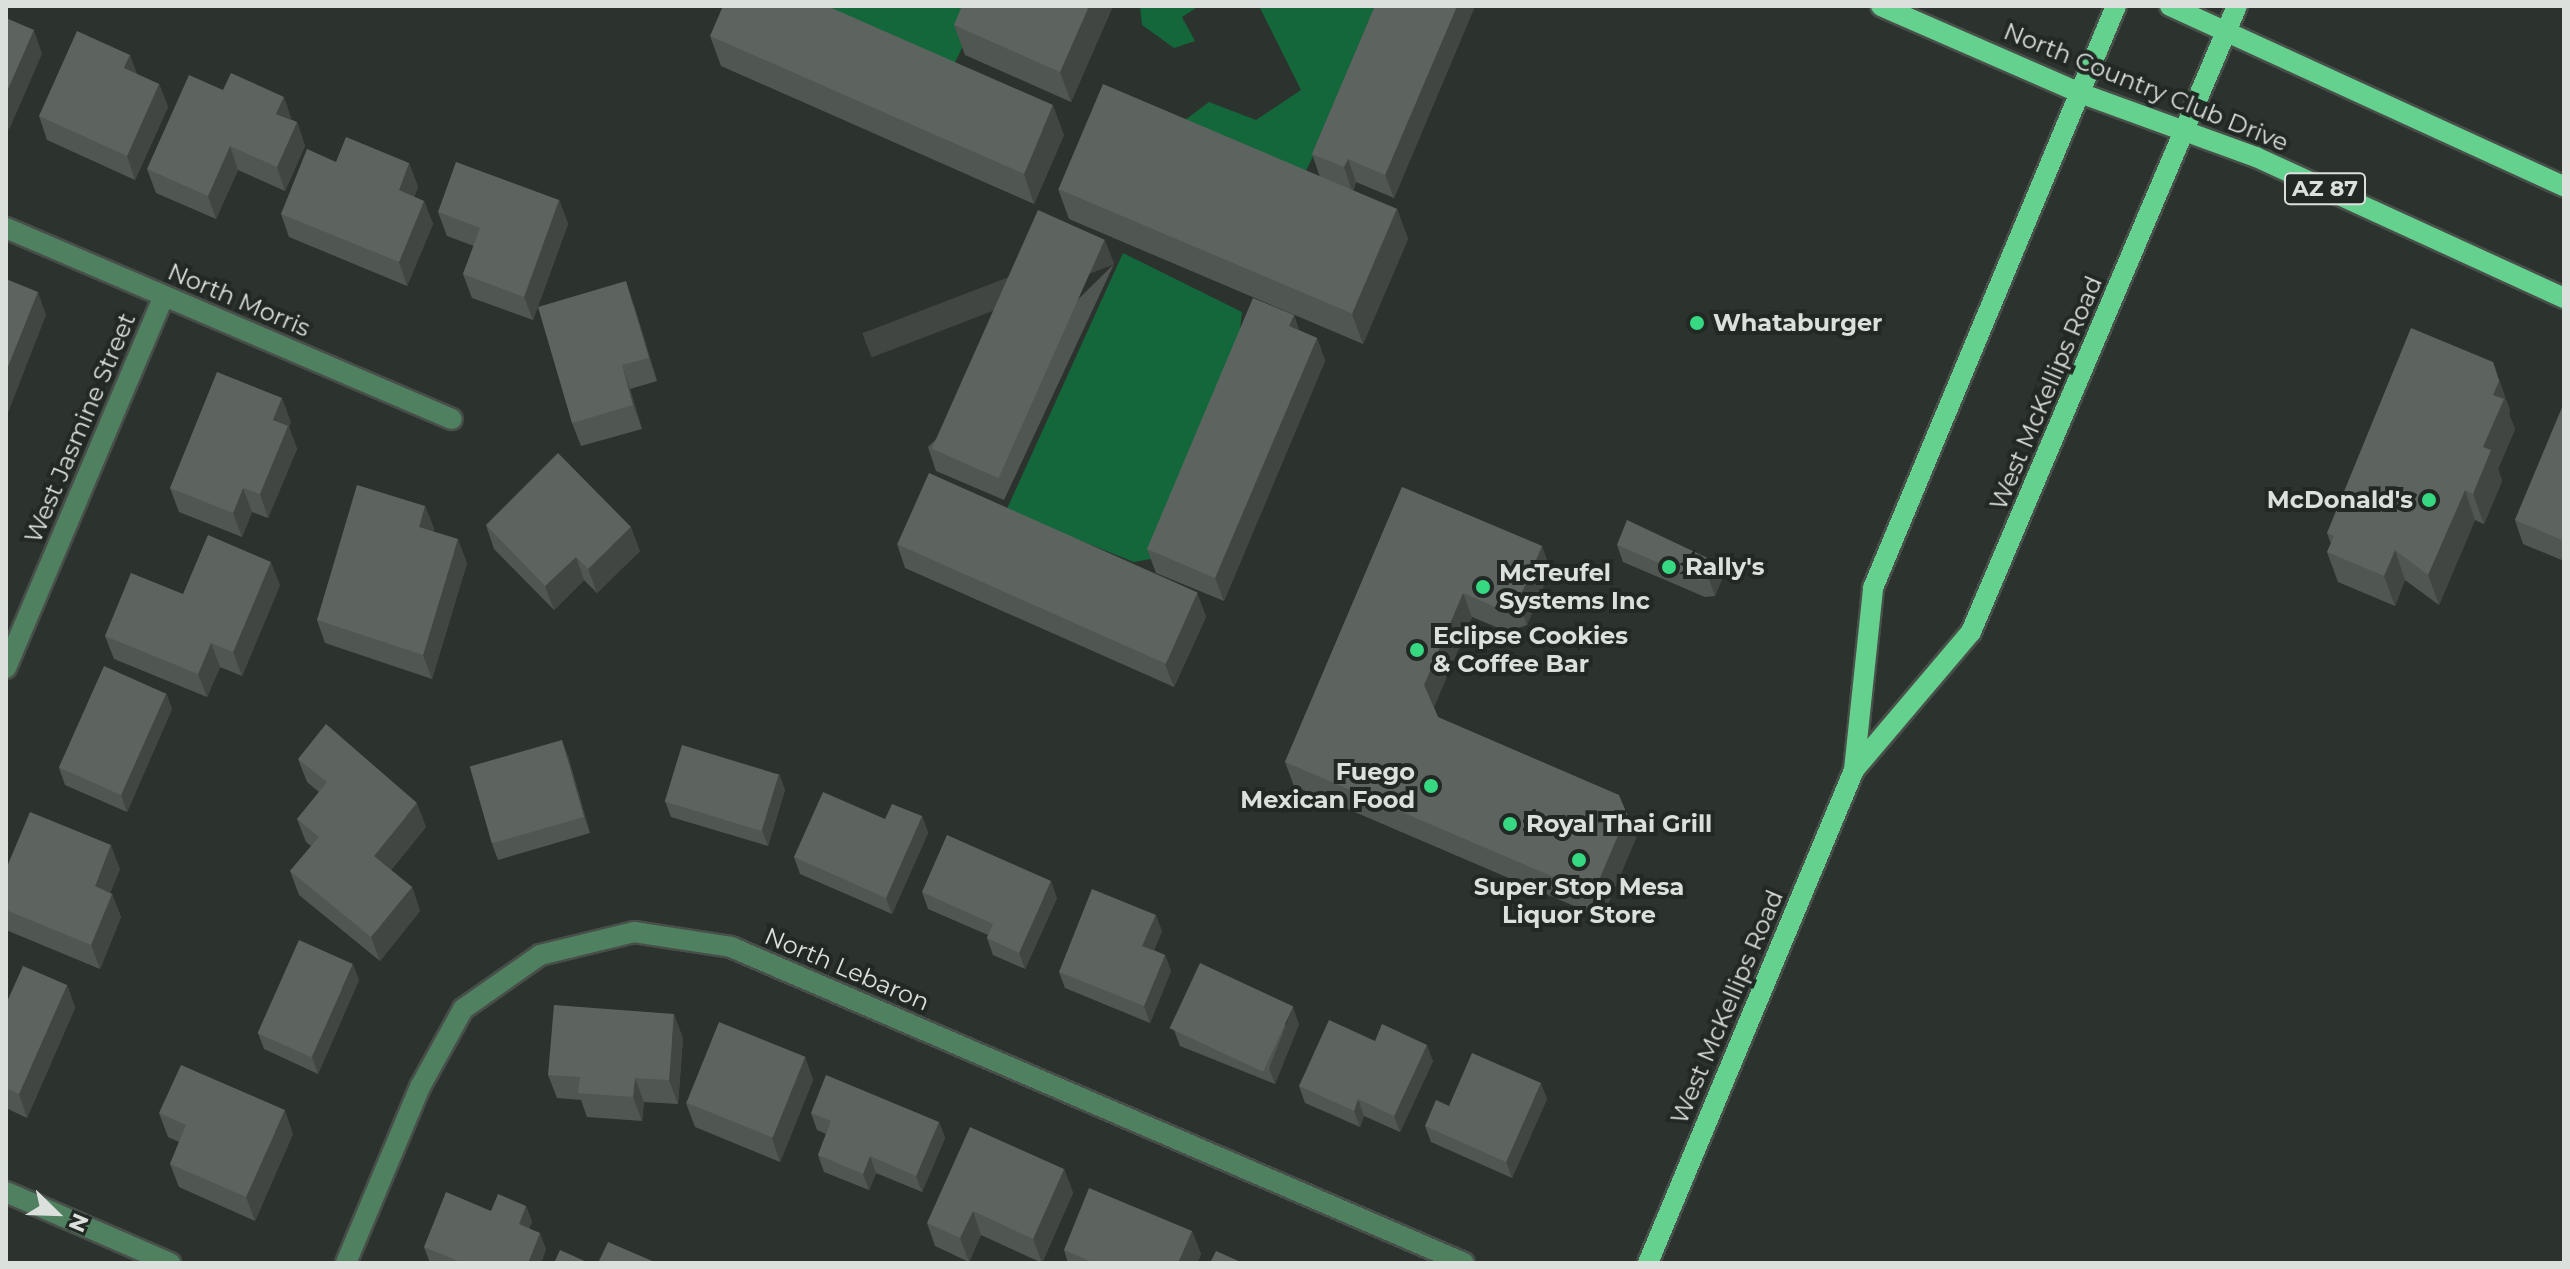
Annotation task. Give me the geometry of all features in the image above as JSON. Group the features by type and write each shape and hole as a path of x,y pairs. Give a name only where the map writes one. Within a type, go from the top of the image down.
{"main road":[{"name":"North Country Club Drive","path":"1881,6 2080,93 2184,134 2256,157 2564,298"},
{"name":"West McKellips Road","path":"1648,1263 1854,770 1873,588 2116,6"},
{"path":"2170,6 2564,186"},
{"name":"West McKellips Road","path":"1854,770 1971,632 2237,6"}],"street":[{"name":"North Morris","path":"6,228 452,419"},
{"name":"West Jasmine Street","path":"6,668 164,296"},
{"name":"North Lebaron","path":"346,1263 420,1087 463,1009 540,955 634,932 731,947 1464,1263"},
{"path":"6,1192 170,1263"}],"green space":[{"path":"804,6 982,6 951,71"},
{"path":"1140,6 1199,6 1182,17 1195,41 1174,48 1142,25"},
{"path":"1259,6 1385,6 1304,175 1173,129 1209,102 1256,120 1301,90"},
{"path":"1123,253 1242,312 1237,356 1156,558 1134,562 1006,511"}],"building":[{"path":"723,6 827,6 1053,105 1024,174 710,36"},
{"path":"962,6 1089,6 1060,72 954,25"},
{"path":"1375,6 1457,6 1385,175 1348,159 1344,167 1312,154"},
{"path":"6,18 34,30 6,94"},
{"path":"77,31 130,55 124,68 159,84 127,156 39,116"},
{"path":"231,73 284,97 276,114 297,122 277,167 230,146 208,196 147,169 189,75 223,90"},
{"path":"1103,84 1397,209 1352,314 1058,189"},
{"path":"346,137 409,163 399,190 424,201 399,262 281,214 307,149 336,162"},
{"path":"456,162 559,200 524,297 463,274 480,228 438,212"},
{"path":"1038,210 1105,240 999,478 932,448"},
{"path":"6,279 38,292 6,372"},
{"path":"626,281 649,358 622,365 633,405 572,423 538,307"},
{"path":"1253,298 1294,315 1289,326 1317,338 1215,578 1147,549"},
{"name":"McDonald's","path":"2411,328 2493,362 2499,381 2493,395 2504,399 2483,447 2491,450 2473,494 2465,490 2428,575 2395,550 2384,576 2327,552 2334,536 2327,533"},
{"path":"217,372 282,398 273,420 288,426 260,494 243,488 233,513 170,488"},
{"path":"2564,403 2564,541 2515,520"},
{"path":"558,453 631,527 588,569 576,557 545,586 486,525"},
{"path":"929,473 1198,593 1166,664 897,544"},
{"path":"357,485 425,506 419,527 458,539 423,655 317,620"},
{"path":"1402,487 1542,546 1518,601 1500,609 1463,593 1424,685 1438,717 1619,795 1627,814 1593,894 1285,762"},
{"path":"1627,520 1716,562 1709,579 1699,580 1617,545"},
{"path":"208,535 271,562 233,652 211,643 198,674 105,636 131,573 183,594"},
{"path":"104,666 166,694 121,795 59,767"},
{"path":"326,724 417,803 374,856 412,887 371,937 290,871 319,837 297,819 327,782 298,759"},
{"path":"562,740 584,817 492,843 470,766"},
{"path":"682,745 779,775 761,831 665,801"},
{"path":"823,792 885,819 892,804 922,816 886,898 794,857"},
{"path":"30,812 111,845 95,886 112,894 91,945 6,910 6,869"},
{"path":"947,835 1051,881 1019,953 987,938 993,924 922,892"},
{"path":"1092,889 1156,915 1142,946 1165,955 1144,1006 1059,972"},
{"path":"299,940 353,964 311,1057 258,1033"},
{"path":"1200,963 1293,1007 1263,1072 1170,1028"},
{"path":"23,966 67,985 19,1094 6,1088 6,1004"},
{"path":"554,1005 674,1014 669,1080 635,1078 633,1097 578,1093 580,1077 548,1075"},
{"path":"1329,1020 1375,1041 1382,1024 1427,1045 1394,1116 1358,1099 1354,1111 1299,1086"},
{"path":"719,1022 805,1057 773,1138 686,1103"},
{"path":"1472,1053 1541,1083 1506,1162 1425,1126 1436,1100 1449,1106"},
{"path":"181,1065 285,1110 246,1197 170,1164 186,1125 159,1113"},
{"path":"826,1075 939,1122 916,1176 870,1156 863,1174 818,1155 831,1121 811,1113"},
{"path":"970,1127 1064,1169 1033,1239 973,1211 960,1238 927,1223"},
{"path":"1089,1188 1192,1231 1178,1263 1094,1263 1064,1250"},
{"path":"446,1192 491,1211 498,1194 526,1206 519,1224 540,1233 528,1263 463,1263 424,1247"},
{"path":"608,1242 657,1263 598,1263"},
{"path":"560,1250 589,1263 554,1263"},
{"path":"1216,1251 1243,1263 1210,1263"}],"place":[{"name":"Whataburger","path":"1697,323"},
{"name":"McDonald's","path":"2429,500"},
{"name":"Rally's","path":"1669,567"},
{"name":"McTeufel Systems Inc","path":"1483,587"},
{"name":"Eclipse Cookies & Coffee Bar","path":"1417,650"},
{"name":"Fuego Mexican Food","path":"1431,786"},
{"name":"Royal Thai Grill","path":"1510,824"},
{"name":"Super Stop Mesa Liquor Store","path":"1579,860"}]}
